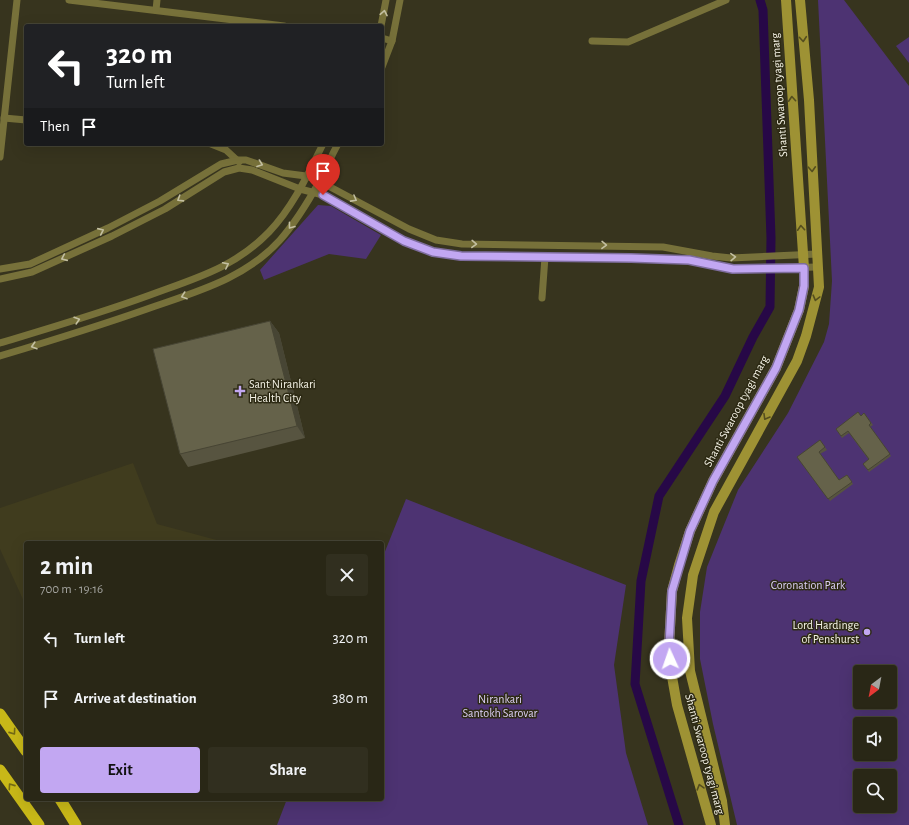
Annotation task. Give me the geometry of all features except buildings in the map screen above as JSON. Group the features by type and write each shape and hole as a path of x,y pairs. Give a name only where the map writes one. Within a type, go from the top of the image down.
{"highway":[{"path":"0,714 24,748"},
{"path":"0,770 39,825"},
{"path":"61,801 76,825"}],"main road":[{"path":"786,2 800,2"},
{"name":"Shanti Swaroop tyagi marg","path":"711,825 677,705 669,646 672,591 690,531 713,481 776,368 799,310 804,286 786,2"},
{"name":"Shanti Swaroop tyagi marg","path":"725,825 722,801 690,671 687,618 693,575 714,512 796,362 806,336 819,287 809,100 800,2"}],"street":[{"path":"0,157 17,0"},
{"path":"69,0 268,24"},
{"path":"156,10 157,0"},
{"path":"381,24 386,0"},
{"path":"384,62 392,41 400,0"},
{"path":"592,41 628,42 726,0"},
{"path":"384,39 392,41"},
{"path":"4,118 24,120"},
{"path":"217,146 226,150 245,168"},
{"path":"0,343 141,298 208,274 229,264 248,252 270,231 285,212 300,189 322,146"},
{"path":"0,356 145,310 213,286 236,275 256,262 280,240 296,220 313,193 337,146"},
{"path":"0,269 30,264 102,231 160,201 221,164 238,160 254,162 282,173 306,176 319,181 417,233 436,240 462,244 631,245 662,247 710,256 731,258 748,256 817,254"},
{"path":"0,279 32,272 93,245 165,209 224,172 231,169 245,168 280,180 300,189 323,195 398,237 433,252 461,256 689,260 733,269 818,267"},
{"path":"412,244 417,233"},
{"path":"542,298 552,244"},
{"path":"631,245 631,258"},
{"path":"709,264 710,256"},
{"path":"141,298 145,310"},
{"path":"56,326 60,338"}],"shaded area":[{"path":"133,463 157,524 220,541 24,541 24,602 0,549 0,508"}],"green space":[{"name":"Coronation Park","path":"818,0 844,0 909,86 909,825 737,825 713,724 700,659 700,612 707,567 738,490 788,413 824,342 829,324 832,281"},
{"path":"909,37 909,63 896,46"},
{"path":"318,205 331,206 381,235 366,259 329,254 264,280 260,270"},
{"name":"Nirankari Santokh Sarovar","path":"406,499 626,585 614,665 626,753 648,825 277,825 286,801 384,801 384,554"}],"waterway":[{"path":"679,825 635,684 641,581 659,496 725,396 753,337 770,307 771,238 763,10 760,0"}],"place":[{"name":"Sant Nirankari Health City","path":"240,391"},
{"name":"Lord Hardinge of Penshurst","path":"867,632"}],"route":[{"path":"323,195 404,241 433,252 461,256 490,257 689,260 733,269 804,268 804,286 799,310 776,368 713,481 690,531 672,591 669,626 670,659"}]}
